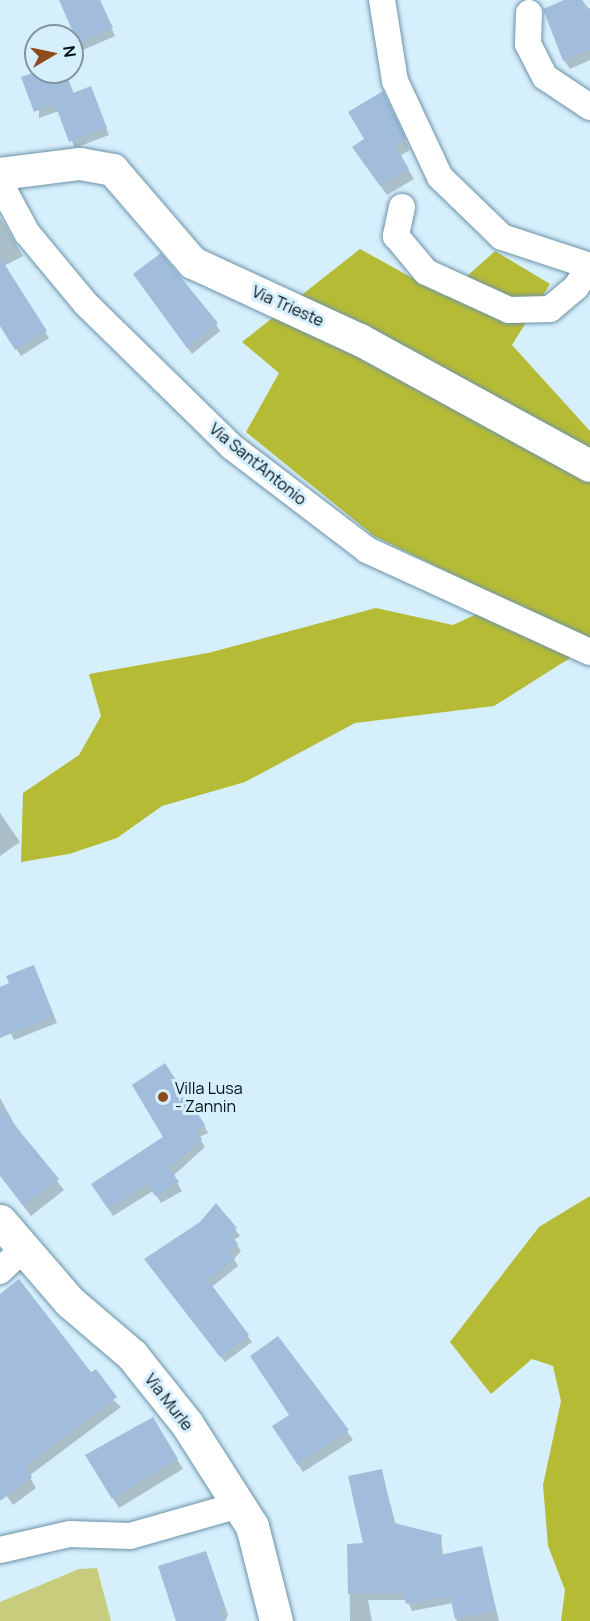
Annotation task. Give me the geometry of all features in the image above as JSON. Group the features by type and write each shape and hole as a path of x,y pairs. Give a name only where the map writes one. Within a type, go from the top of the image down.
{"main road":[{"name":"Via Murle","path":"0,1221 11,1260 161,1388 242,1504 260,1545 276,1621"}],"street":[{"path":"382,0 395,81 440,177 502,237 590,266 576,287 550,309 509,310 426,272 396,236 402,207"},
{"path":"529,13 528,44 545,77 590,107"},
{"name":"Via Trieste","path":"0,174 80,164 113,170 193,263 350,335 590,466"},
{"name":"Via Sant'Antonio","path":"0,183 27,233 86,304 232,447 367,550 590,652"},
{"path":"0,1550 70,1534 130,1536 242,1504"}],"green space":[{"path":"97,1568 111,1621 0,1621 0,1602 79,1569"}],"shaded area":[{"path":"360,249 445,296 495,251 550,284 512,345 590,431 590,641 374,536 246,432 279,373 242,342"},
{"path":"376,608 453,625 483,611 578,653 494,706 355,723 245,782 162,806 117,838 69,854 21,862 23,793 79,755 101,716 89,674 208,653"},
{"path":"590,1196 590,1621 561,1621 565,1590 548,1546 543,1485 561,1401 553,1366 532,1359 491,1394 450,1342 539,1227"}],"building":[{"path":"59,0 100,0 113,28 84,41 84,24 69,24"},
{"path":"564,0 582,0 585,10 590,8 590,49 563,61 543,9"},
{"path":"24,76 24,84 70,84 73,93 91,86 107,128 69,142 55,104 34,112 21,77"},
{"path":"383,91 406,139 395,145 409,169 380,186 352,147 364,139 348,112"},
{"path":"161,253 218,323 187,348 133,274"},
{"path":"0,257 47,331 15,350 0,326"},
{"path":"34,965 54,1016 0,1038 0,987 9,983 6,976"},
{"path":"165,1063 205,1125 195,1129 202,1139 169,1168 179,1182 155,1196 147,1184 108,1209 91,1184 163,1137 132,1085"},
{"path":"0,1107 59,1179 24,1206 0,1175"},
{"path":"216,1203 237,1228 230,1234 238,1244 229,1253 235,1258 208,1280 249,1335 220,1357 144,1259 200,1222"},
{"path":"19,1279 91,1372 96,1369 117,1397 25,1466 32,1477 0,1501 0,1294"},
{"path":"278,1336 349,1430 297,1464 272,1426 289,1415 250,1356"},
{"path":"153,1417 178,1459 112,1499 85,1455"},
{"path":"382,1469 394,1523 442,1535 439,1555 482,1546 496,1610 455,1619 450,1596 406,1604 403,1593 348,1594 347,1544 363,1543 348,1476"},
{"path":"206,1551 225,1607 220,1609 224,1621 176,1621 158,1566"}],"place":[{"name":"Villa Lusa - Zannin","path":"163,1097"}]}
